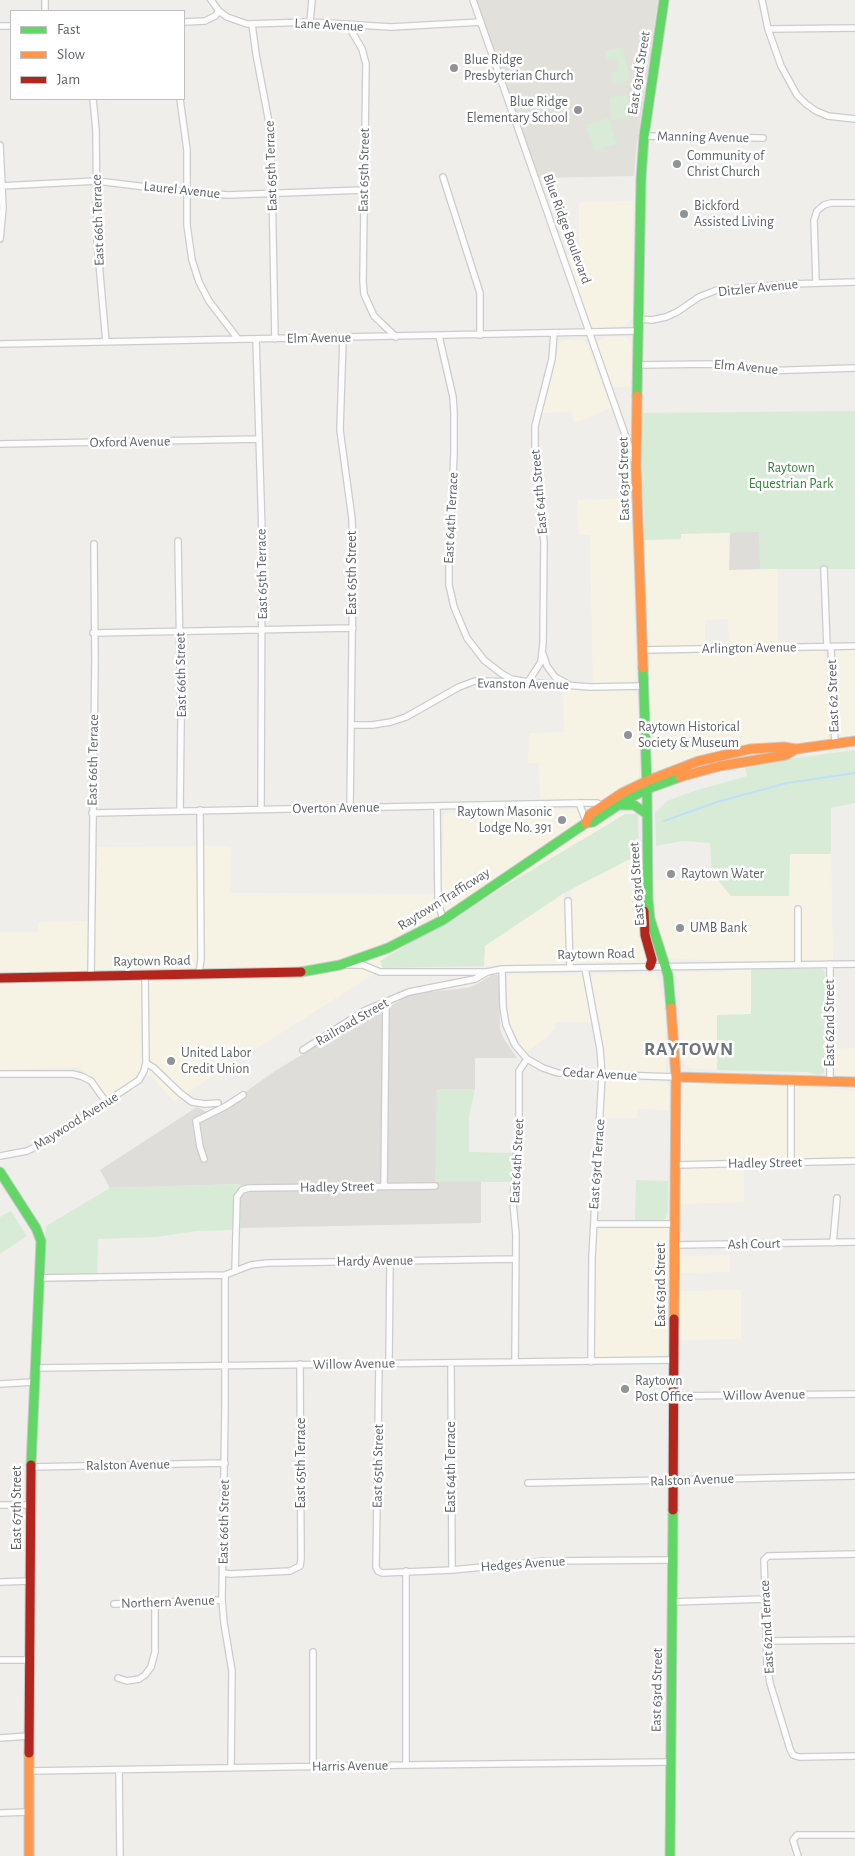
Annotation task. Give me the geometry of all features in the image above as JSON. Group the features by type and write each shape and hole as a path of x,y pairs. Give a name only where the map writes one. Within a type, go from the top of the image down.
{"street":[{"path":"185,22 205,21 215,16 219,11 211,0"},
{"path":"310,22 312,0"},
{"name":"Blue Ridge Boulevard","path":"473,0 627,445 636,466"},
{"name":"East 63rd Street","path":"664,0 644,136 641,179 636,466 647,785 648,899 650,919 668,975 676,1077 670,1856"},
{"path":"762,0 768,29 781,66 797,95 813,109 828,116 855,119"},
{"name":"Lane Avenue","path":"219,11 236,22 252,24 310,22 390,27 481,22"},
{"name":"East 65th Terrace","path":"252,24 271,133 274,339"},
{"name":"East 65th Street","path":"352,25 352,32 362,49 366,64 363,190 364,294 374,316 396,337"},
{"path":"768,29 855,28"},
{"name":"East 66th Terrace","path":"93,100 96,130 97,240 106,342"},
{"path":"180,100 187,150 188,241 199,282 209,301 238,340"},
{"name":"Manning Avenue","path":"644,136 763,138"},
{"path":"0,146 3,208 0,240"},
{"path":"443,177 480,293 480,335"},
{"name":"Laurel Avenue","path":"1,186 97,182 228,195 363,190"},
{"path":"816,283 814,220 818,210 824,205 831,203 855,203"},
{"name":"Ditzler Avenue","path":"638,319 652,320 666,317 699,297 717,290 855,282"},
{"name":"Elm Avenue","path":"0,344 638,331"},
{"name":"East 64th Street","path":"528,682 541,662 542,652 544,542 534,426 552,359 554,333"},
{"name":"East 64th Terrace","path":"439,336 453,397 454,413 449,585 460,622 476,650 493,668 511,679 528,682"},
{"name":"East 65th Street","path":"342,338 340,430 352,519 350,808"},
{"name":"East 65th Terrace","path":"256,339 262,532 262,809"},
{"name":"Elm Avenue","path":"637,365 710,364 760,371 855,368"},
{"name":"Oxford Avenue","path":"0,444 259,439"},
{"name":"East 66th Street","path":"178,541 181,722 180,810"},
{"name":"East 66th Terrace","path":"91,976 94,544"},
{"path":"824,569 829,647"},
{"path":"94,633 352,628"},
{"name":"Arlington Avenue","path":"643,650 855,646"},
{"name":"East 62 Street","path":"829,647 835,745"},
{"name":"East 64th Street","path":"542,652 547,666 555,677 574,686"},
{"name":"Evanston Avenue","path":"351,725 372,725 406,717 459,687 475,681 528,682 574,686 644,686"},
{"name":"Raytown Trafficway","path":"586,823 589,815 603,805 647,785 720,766 786,755 796,749 855,742"},
{"name":"Raytown Trafficway","path":"304,972 340,965 388,948 442,920 586,823 593,822 647,785"},
{"path":"579,803 586,823"},
{"name":"Overton Avenue","path":"92,813 579,803 603,805"},
{"path":"618,805 634,806 647,814"},
{"path":"437,806 438,901 442,920"},
{"path":"198,974 201,959 200,810"},
{"path":"648,899 644,908 644,919 646,941 652,956 650,966"},
{"path":"568,901 570,968"},
{"path":"798,909 798,964"},
{"name":"Raytown Road","path":"340,965 363,964 380,972 487,972 502,969 855,964"},
{"name":"East 62nd Street","path":"830,964 830,1081"},
{"name":"East 63rd Terrace","path":"585,968 600,1049 602,1075 594,1224 591,1362"},
{"path":"502,969 503,1006 506,1025 515,1045 527,1059"},
{"name":"Raytown Road","path":"0,978 304,972"},
{"name":"Railroad Street","path":"303,1050 366,1010 386,1001 409,992 475,979 487,972"},
{"path":"145,975 146,1063 192,1102 218,1103"},
{"path":"384,1186 386,1001"},
{"name":"East 64th Street","path":"515,1362 516,1235 513,1203 519,1121 518,1070 527,1059"},
{"name":"Cedar Avenue","path":"527,1059 543,1068 558,1072 676,1077"},
{"name":"Maywood Avenue","path":"0,1156 27,1151 44,1143 139,1080 146,1063"},
{"path":"0,1074 72,1074 82,1076 91,1081 106,1102"},
{"path":"676,1077 855,1082"},
{"path":"791,1162 792,1080"},
{"path":"204,1159 196,1121 243,1095"},
{"name":"Hadley Street","path":"675,1165 855,1161"},
{"name":"East 67th Street","path":"0,1172 36,1228 40,1241 30,1505 28,1856"},
{"name":"Hadley Street","path":"235,1271 237,1197 240,1192 249,1188 435,1186"},
{"path":"833,1243 837,1198"},
{"path":"594,1224 675,1224"},
{"name":"Ash Court","path":"675,1245 855,1242"},
{"name":"Hardy Avenue","path":"225,1275 251,1265 268,1263 516,1258"},
{"path":"389,1364 390,1260"},
{"path":"39,1278 225,1275"},
{"name":"East 66th Street","path":"225,1275 225,1463 222,1600 232,1671 231,1768"},
{"name":"Willow Avenue","path":"35,1368 674,1360"},
{"name":"East 64th Terrace","path":"451,1363 452,1570"},
{"name":"East 65th Terrace","path":"223,1573 290,1571 298,1568 300,1562 300,1364"},
{"name":"East 65th Street","path":"377,1569 379,1364"},
{"path":"0,1384 34,1382"},
{"name":"Willow Avenue","path":"674,1396 855,1394"},
{"name":"Ralston Avenue","path":"31,1467 225,1463"},
{"name":"Ralston Avenue","path":"528,1483 855,1476"},
{"path":"0,1505 30,1505"},
{"name":"East 62nd Terrace","path":"855,1554 768,1556 765,1558 766,1641 770,1683 791,1752 799,1757 855,1756"},
{"name":"Hedges Avenue","path":"377,1569 382,1573 452,1570 546,1561 672,1560"},
{"path":"406,1571 406,1765"},
{"path":"0,1582 30,1581"},
{"name":"Northern Avenue","path":"114,1604 222,1600"},
{"path":"672,1602 765,1600"},
{"path":"118,1678 128,1681 138,1679 145,1675 153,1660 155,1603"},
{"path":"766,1641 855,1640"},
{"path":"313,1652 314,1766"},
{"path":"0,1660 29,1660"},
{"path":"0,1738 29,1736"},
{"name":"Harris Avenue","path":"29,1771 670,1762"},
{"path":"119,1770 120,1856"},
{"path":"0,1813 29,1812"},
{"path":"798,1856 794,1838 797,1835 855,1835"}],"shaded area":[{"name":"Blue Ridge Elementary School","path":"476,0 658,0 636,150 634,176 538,178"},
{"path":"633,201 632,318 625,326 595,328 590,324 565,256 579,255 579,202"},
{"path":"606,337 625,337 629,339 631,347 630,387 611,387 597,348 598,341"},
{"path":"562,340 583,340 587,343 611,408 574,423 571,412 540,413 559,343"},
{"path":"631,498 636,678 628,684 593,684 590,535 579,535 577,500"},
{"path":"730,532 730,570 778,569 778,645 729,646 728,619 705,620 705,646 652,646 648,641 644,540 681,539 681,534"},
{"path":"730,532 760,532 760,569 729,570"},
{"path":"821,650 825,653 829,739 680,764 659,771 652,768 648,659 651,655"},
{"path":"855,650 855,736 841,738 837,735 834,652"},
{"path":"563,688 633,690 638,697 639,779 604,801 540,802 539,763 528,763 529,733 564,732"},
{"path":"575,809 625,814 381,961 383,968 174,1101 151,1076 138,1076 106,1096 81,1067 0,1070 0,932 38,932 38,922 96,921 97,847 231,846 230,893 441,894 444,813"},
{"path":"790,854 831,854 833,961 718,961 669,958 661,940 657,917 655,880 717,879 789,896"},
{"path":"628,859 639,859 641,919 649,960 646,963 573,963 571,889"},
{"path":"564,893 566,962 564,964 484,966 484,946"},
{"path":"751,969 751,1014 717,1015 717,1070 689,1068 683,1063 681,1058 679,980 675,975 676,972 722,972"},
{"path":"513,974 581,975 583,977 591,1022 555,1022 556,1029 526,1053 511,1027 508,1014 507,977"},
{"path":"593,974 656,975 664,1002 666,1073 608,1073 605,1071 602,1038 591,980"},
{"path":"492,975 499,977 500,1029 504,1039 517,1058 475,1058 475,1089 437,1090 436,1182 481,1182 481,1223 241,1228 240,1184 110,1188 100,1170 197,1107 213,1115 275,1071 370,1014 382,1011 406,997 419,993 467,988"},
{"path":"855,1048 855,1078 837,1076 833,1069 834,1049"},
{"path":"605,1080 666,1082 669,1086 669,1110 638,1109 637,1118 603,1118"},
{"path":"685,1083 810,1087 855,1091 855,1159 682,1161 680,1157 680,1099 681,1085"},
{"path":"744,1167 744,1202 679,1204 680,1170 682,1168"},
{"path":"660,1226 669,1230 668,1354 663,1357 597,1357 595,1351 596,1230 599,1228"},
{"path":"730,1255 730,1272 680,1273 680,1256"},
{"path":"741,1290 741,1339 679,1340 680,1291"}],"green space":[{"path":"622,47 630,80 613,84 611,73 619,71 616,58 607,60 605,51"},
{"path":"627,95 629,119 611,120 609,97"},
{"path":"609,118 616,144 594,150 586,125"},
{"name":"Raytown Equestrian Park","path":"855,411 855,569 760,569 759,532 681,534 681,539 644,540 641,413"},
{"path":"855,750 855,803 831,808 831,854 790,854 789,896 731,896 717,879 712,879 710,843 682,841 656,846 655,813 667,801 747,776 745,765"},
{"path":"625,814 638,814 639,859 628,860 564,893 485,946 484,966 383,968 380,961"},
{"path":"751,969 822,969 825,971 824,1072 822,1074 717,1070 717,1015 751,1014"},
{"path":"437,1089 475,1089 469,1116 469,1152 514,1153 511,1182 435,1182"},
{"path":"636,1180 668,1181 668,1213 666,1218 663,1220 635,1221"},
{"path":"241,1184 241,1228 196,1231 156,1237 98,1239 97,1282 47,1282 43,1284 46,1226 110,1188"},
{"path":"11,1211 27,1236 0,1254 0,1217"}],"waterway":[{"path":"664,821 717,802 787,783 855,773"}],"traffic: fast":[{"path":"637,396 641,179 644,136 664,0"},
{"path":"643,668 648,899 650,919 668,975 671,1008"},
{"path":"301,972 340,965 388,948 443,920 586,823 593,822 626,800 647,789 680,777"},
{"path":"618,805 634,805 647,814"},
{"path":"0,1172 36,1228 41,1241 31,1465"},
{"path":"670,1856 673,1510"}],"traffic: slow":[{"path":"637,396 636,466 643,668"},
{"path":"586,823 589,815 622,793 699,761 750,749 784,747 796,749 855,741"},
{"path":"680,777 720,766 786,755 796,749"},
{"path":"671,1008 676,1077 674,1319"},
{"path":"676,1077 855,1082"},
{"path":"29,1753 29,1856"}],"traffic: jam":[{"path":"644,911 645,935 652,960 650,966"},
{"path":"0,978 301,972"},
{"path":"673,1510 674,1319"},
{"path":"29,1753 31,1465"}],"place":[{"name":"Blue Ridge Presbyterian Church","path":"454,68"},
{"name":"Blue Ridge Elementary School","path":"578,110"},
{"name":"Community of Christ Church","path":"677,164"},
{"name":"Bickford Assisted Living","path":"684,214"},
{"name":"Raytown Historical Society & Museum","path":"628,735"},
{"name":"Raytown Masonic Lodge No. 391","path":"562,820"},
{"name":"Raytown Water","path":"671,874"},
{"name":"UMB Bank","path":"680,928"},
{"name":"United Labor Credit Union","path":"171,1061"},
{"name":"Raytown Post Office","path":"625,1389"}],"district":[{"name":"RAYTOWN","path":"689,1049"}]}
